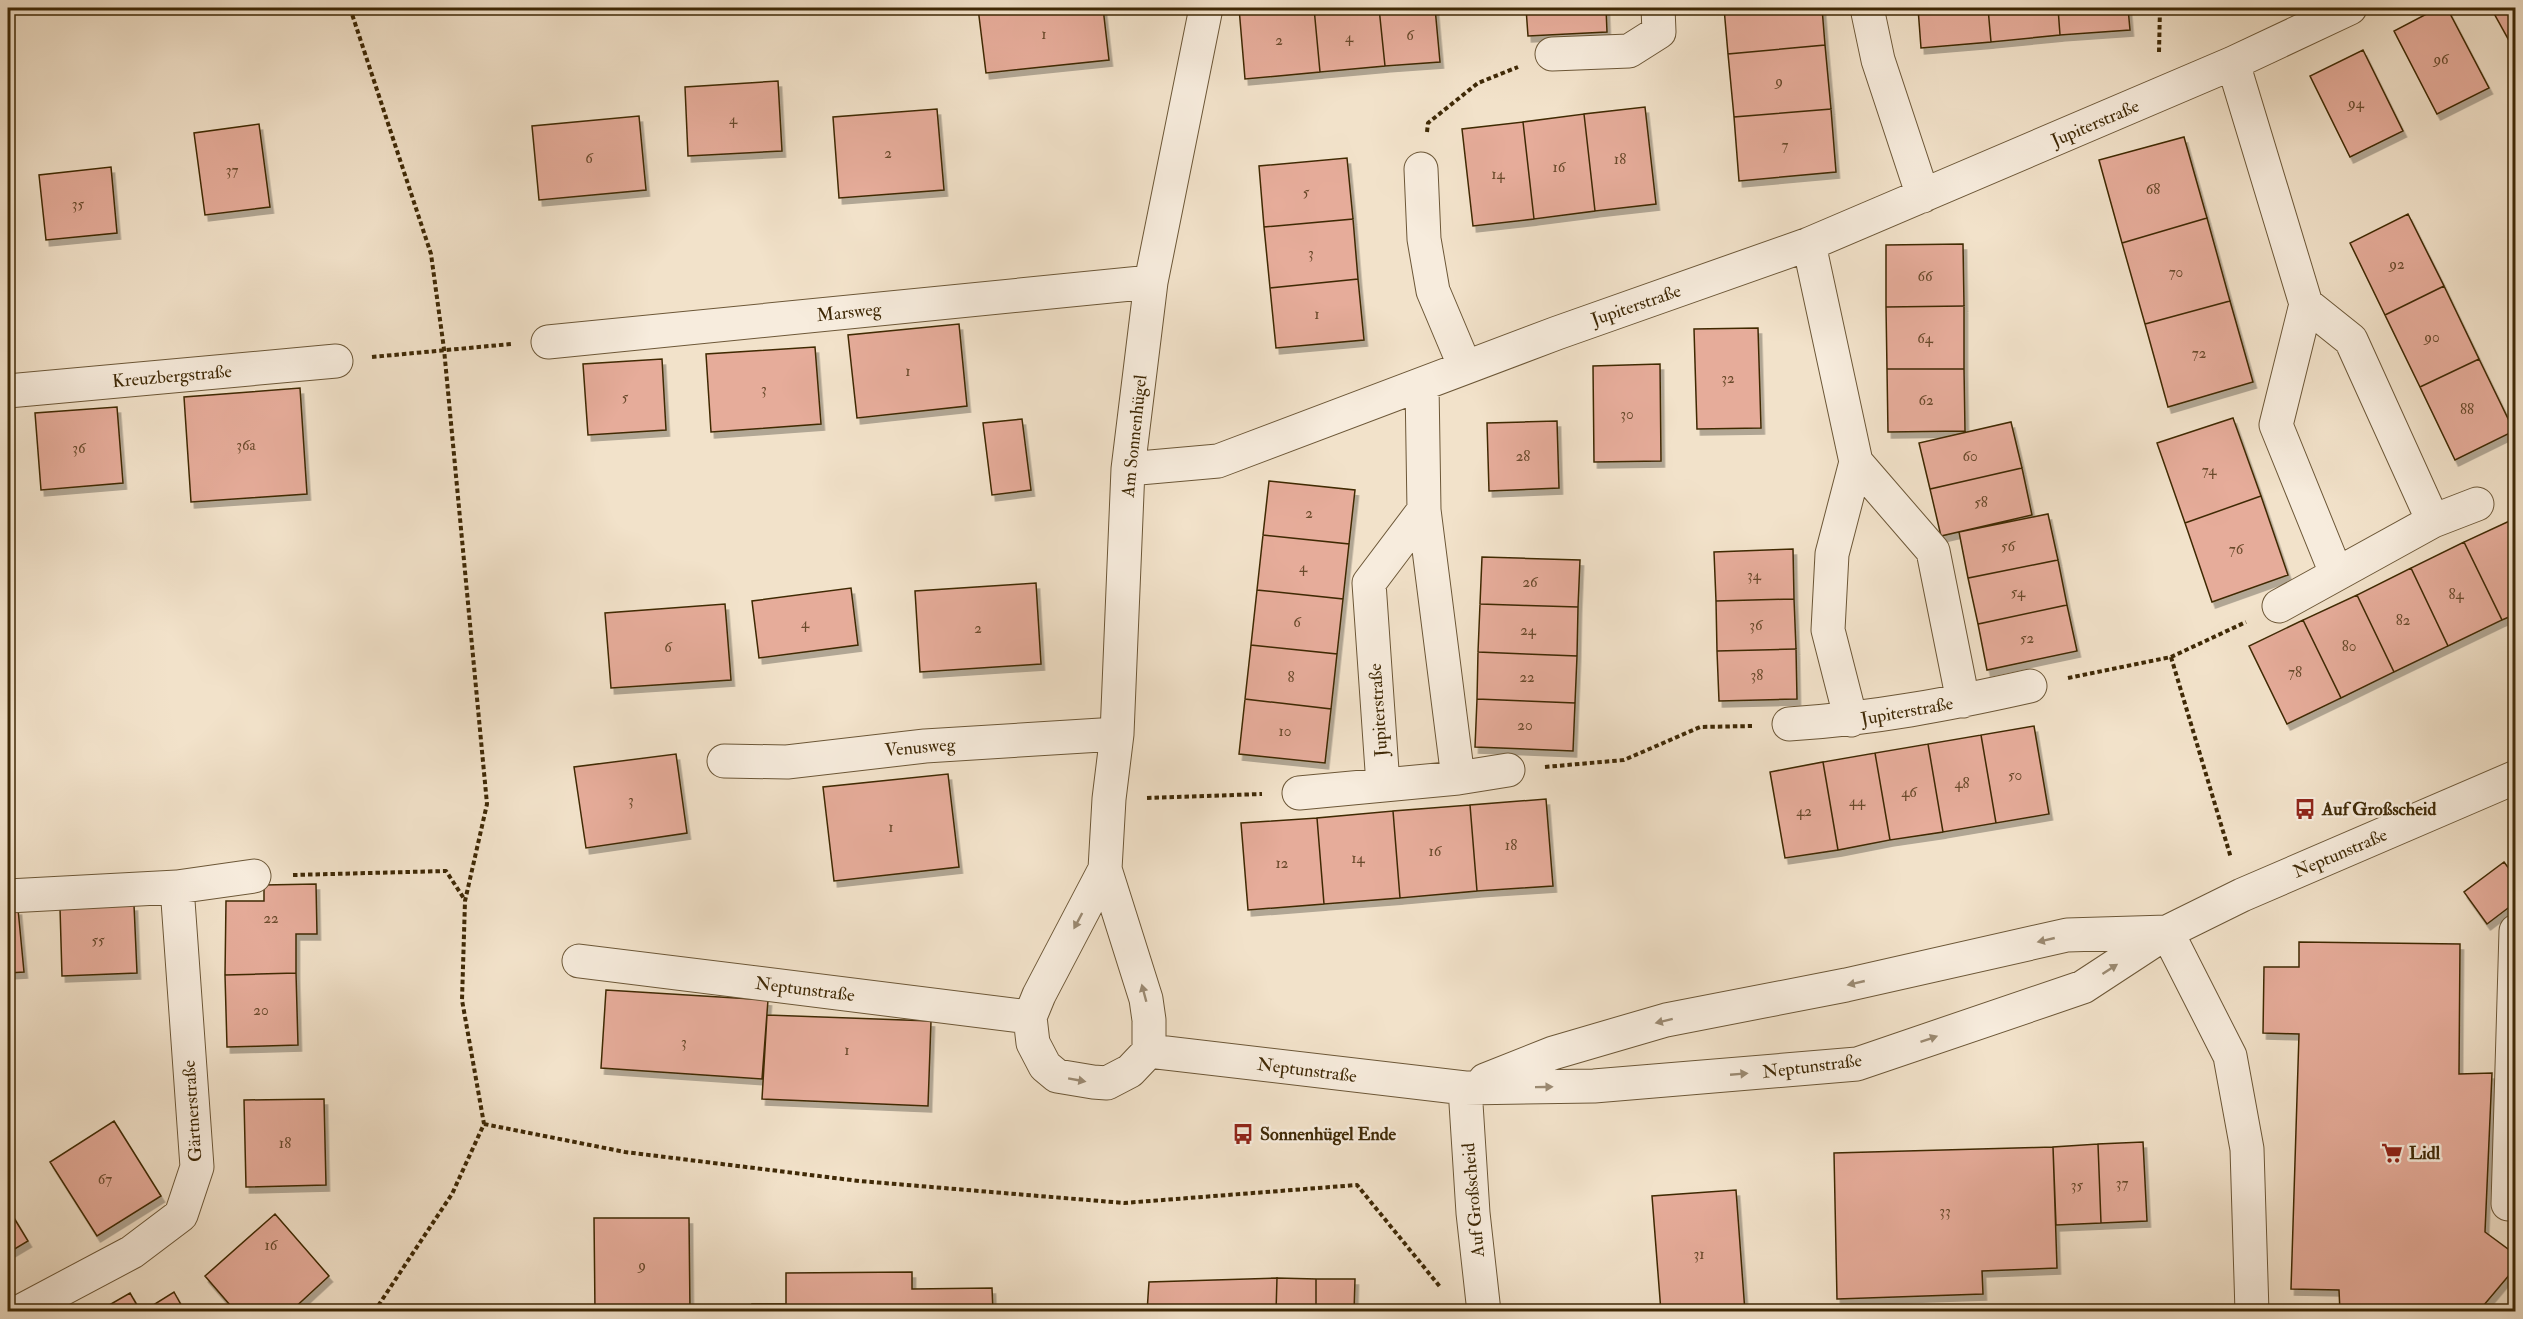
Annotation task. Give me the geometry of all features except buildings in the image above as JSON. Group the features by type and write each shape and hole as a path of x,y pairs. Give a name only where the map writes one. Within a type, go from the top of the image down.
{"street":[{"name":"Am Sonnenhügel","path":"1105,869 1109,799 1117,734 1128,469 1151,282 1206,8"},
{"path":"1552,54 1629,51 1659,32 1658,8"},
{"path":"1867,8 1878,60 1923,196"},
{"name":"Jupiterstraße","path":"1128,469 1218,461 1465,367 1809,244 2233,63 2350,8"},
{"path":"2233,63 2306,304 2277,425 2336,573"},
{"path":"1421,169 1424,239 1433,291 1465,367"},
{"name":"Jupiterstraße","path":"1809,244 1856,462 1832,554 1828,630 1851,720"},
{"name":"Marsweg","path":"548,342 1151,282"},
{"path":"2306,304 2351,340 2433,521"},
{"name":"Kreuzbergstraße","path":"8,392 336,361"},
{"path":"1422,384 1424,510 1458,778"},
{"name":"Jupiterstraße","path":"1856,462 1933,551 1963,701"},
{"path":"2279,606 2433,521 2477,504"},
{"name":"Jupiterstraße","path":"1383,784 1369,583 1424,510"},
{"name":"Jupiterstraße","path":"1789,724 1851,720 1963,701 2030,686"},
{"name":"Venusweg","path":"724,761 787,762 925,746 1117,734"},
{"path":"1299,793 1458,778 1508,770"},
{"name":"Neptunstraße","path":"1149,1051 1465,1088 1594,1086 1857,1064 2083,987 2167,932 2242,895 2516,777"},
{"path":"1105,869 1146,999 1149,1020 1149,1051 1130,1071 1107,1083 1057,1076 1045,1066 1033,1043 1030,1017 1039,995 1105,869"},
{"path":"8,896 177,887 254,876"},
{"name":"Gärtnerstraße","path":"19,1311 132,1252 181,1215 197,1167 177,887"},
{"path":"2516,931 2508,1204 2516,1195"},
{"path":"2167,932 2230,1056 2247,1149 2252,1311"},
{"name":"Neptunstraße","path":"1465,1088 1553,1053 1666,1020 1846,985 2067,935 2167,932"},
{"name":"Neptunstraße","path":"579,961 1030,1017"},
{"name":"Auf Großscheid","path":"1465,1088 1473,1212 1484,1311"}],"path":[{"path":"350,8 431,254 444,349 487,804 465,901 462,1000 484,1124 452,1194 374,1311"},
{"path":"1421,169 1428,123 1478,83 1552,54"},
{"path":"336,361 444,349 548,342"},
{"path":"2030,686 2171,657 2279,606"},
{"path":"2171,657 2242,895"},
{"path":"1508,770 1624,760 1700,727 1789,724"},
{"path":"1109,799 1299,793"},
{"path":"254,876 446,871 465,901"},
{"path":"484,1124 626,1152 836,1178 1124,1203 1357,1185 1445,1293"}],"place":[{"name":"Auf Großscheid","path":"2305,809"},
{"name":"Sonnenhügel Ende","path":"1243,1134"},
{"name":"Lidl","path":"2392,1153"}]}
